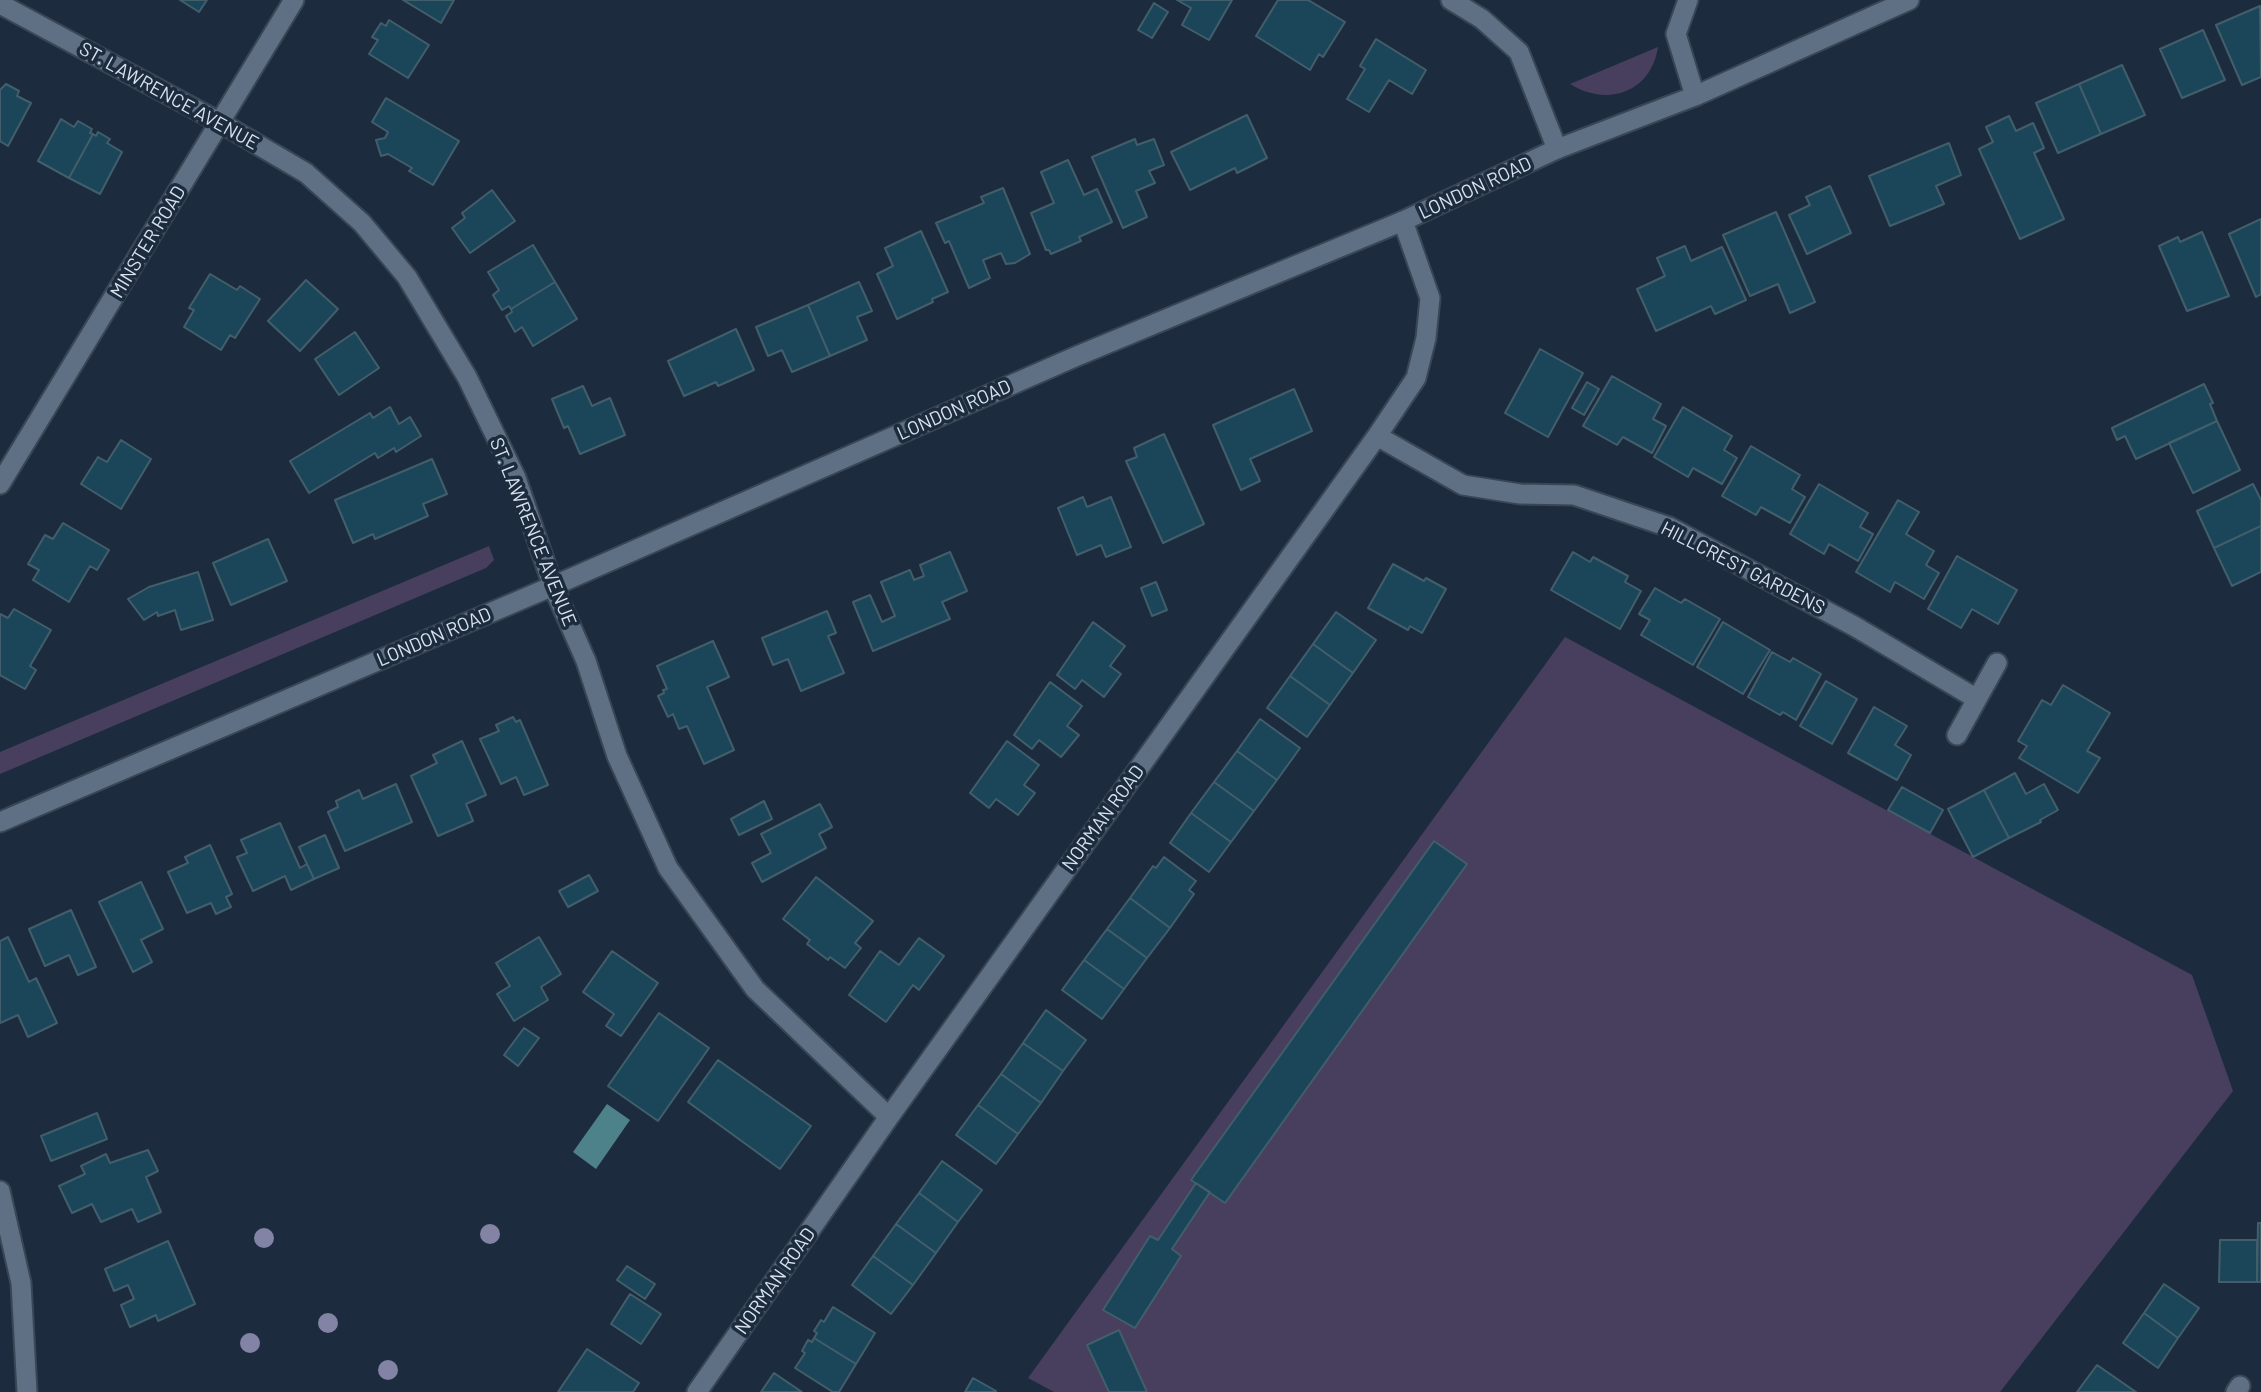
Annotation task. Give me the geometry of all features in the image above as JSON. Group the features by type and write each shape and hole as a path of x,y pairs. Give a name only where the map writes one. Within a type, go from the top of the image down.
{"street":[{"name":"MINSTER ROAD","path":"0,484 221,123 293,0"},
{"path":"1451,0 1482,19 1519,52 1557,149"},
{"path":"1688,0 1676,34 1695,96"},
{"name":"LONDON ROAD","path":"0,822 552,586 1077,356 1403,221 1557,149 1695,96 1909,0"},
{"name":"ST. LAWRENCE AVENUE","path":"0,4 221,123 306,173 362,223 407,277 467,377 516,478 552,586 586,661 617,756 668,868 755,989 889,1117"},
{"name":"NORMAN ROAD","path":"697,1392 889,1117 1416,378 1426,338 1430,298 1403,221"},
{"name":"HILLCREST GARDENS","path":"1377,436 1463,485 1520,494 1574,495 1670,527 1854,626 1978,699"},
{"path":"1957,735 1997,663"},
{"path":"0,1191 21,1283 27,1392"}],"shaded area":[{"path":"1658,47 1654,63 1646,75 1637,85 1625,91 1612,95 1598,94 1570,84"},
{"path":"489,546 494,560 486,568 0,774 0,752"},
{"path":"1565,637 2192,975 2233,1091 2000,1392 1054,1392 1028,1378"},
{"path":"607,1104 630,1120 596,1169 573,1152"}],"building":[{"path":"180,0 207,0 199,12"},
{"path":"403,0 454,0 441,23"},
{"path":"1177,0 1232,0 1209,40 1182,25 1191,8"},
{"path":"1278,0 1308,0 1345,22 1323,57 1319,54 1310,70 1256,36"},
{"path":"1154,3 1168,12 1152,38 1138,30"},
{"path":"2260,6 2261,77 2242,85 2216,25"},
{"path":"389,20 429,45 408,78 369,54 378,40 372,37 381,23 386,26"},
{"path":"2203,30 2225,80 2182,98 2160,49"},
{"path":"1376,39 1426,70 1412,94 1389,80 1369,112 1347,99 1365,69 1360,66"},
{"path":"2122,65 2145,115 2101,134 2079,84"},
{"path":"6,84 19,91 17,96 31,103 8,146 0,141 0,90"},
{"path":"2079,84 2101,134 2058,153 2036,103"},
{"path":"386,98 459,141 433,185 388,154 381,156 376,140 385,138 388,132 372,122"},
{"path":"1247,115 1267,158 1237,173 1235,168 1190,190 1171,152"},
{"path":"2009,116 2016,131 2033,123 2044,148 2034,153 2064,219 2020,239 1979,149 1993,142 1986,127"},
{"path":"61,119 74,127 78,121 92,129 90,133 93,134 69,178 38,161"},
{"path":"98,132 110,139 107,143 122,152 100,194 69,178 93,134 96,136"},
{"path":"1135,139 1137,145 1154,139 1164,165 1149,171 1155,183 1136,191 1147,217 1123,228 1092,157"},
{"path":"1949,143 1961,175 1936,186 1944,204 1890,226 1869,176"},
{"path":"1068,160 1084,195 1097,189 1112,222 1079,237 1081,241 1051,254 1046,250 1031,213 1054,203 1041,172"},
{"path":"1830,186 1851,233 1807,254 1789,215 1810,205 1806,197"},
{"path":"1003,188 1030,254 1015,263 1006,264 1001,253 983,260 990,278 969,288 949,241 945,243 936,223 984,203 981,197"},
{"path":"492,190 515,221 470,253 452,228 465,218 462,213"},
{"path":"1776,212 1815,302 1790,313 1778,284 1750,296 1723,235"},
{"path":"2261,219 2261,294 2256,297 2229,234"},
{"path":"921,231 948,292 897,319 877,274 893,266 885,248"},
{"path":"2202,232 2229,296 2187,311 2159,246 2178,237 2180,242"},
{"path":"533,245 555,282 511,309 509,306 502,310 493,295 499,290 488,272"},
{"path":"1685,246 1691,261 1722,247 1746,300 1715,314 1711,306 1656,331 1637,289 1665,276 1657,258"},
{"path":"210,274 237,290 240,286 260,299 235,338 230,335 221,350 184,327 194,310 189,308"},
{"path":"306,280 338,309 300,351 268,321"},
{"path":"555,282 577,319 533,346 522,327 515,332 506,316 512,312 511,309"},
{"path":"859,282 872,311 857,317 867,340 830,356 808,305"},
{"path":"808,305 830,356 792,372 782,350 768,356 756,327"},
{"path":"736,329 754,370 718,386 716,382 684,396 668,361"},
{"path":"355,332 379,368 339,395 315,359"},
{"path":"1540,349 1583,373 1548,437 1505,413"},
{"path":"1612,376 1661,404 1653,419 1666,426 1652,453 1623,437 1617,445 1583,426"},
{"path":"1587,382 1599,389 1584,415 1572,408"},
{"path":"2204,384 2213,403 2210,404 2217,421 2136,459 2125,436 2117,440 2112,428"},
{"path":"583,386 592,406 610,398 625,435 580,454 568,426 564,428 552,399"},
{"path":"1294,389 1312,431 1250,459 1260,481 1241,490 1213,425"},
{"path":"390,407 399,424 410,417 421,436 396,452 394,448 378,458 375,453 309,493 290,461 370,413 373,418"},
{"path":"1683,407 1732,436 1724,450 1737,458 1722,484 1693,468 1688,477 1654,457"},
{"path":"2217,421 2240,470 2193,493 2169,443"},
{"path":"1164,434 1204,524 1163,543 1126,461 1137,457 1134,448"},
{"path":"121,440 151,459 121,509 81,484 98,457 107,462"},
{"path":"1751,446 1800,475 1792,489 1805,497 1790,523 1761,507 1756,515 1722,496"},
{"path":"432,459 447,494 423,504 428,516 375,539 373,534 353,543 335,500"},
{"path":"1819,484 1868,513 1860,527 1873,534 1858,561 1829,544 1824,554 1790,534"},
{"path":"2253,484 2261,500 2261,526 2214,548 2197,511"},
{"path":"1083,497 1087,507 1111,497 1131,547 1106,557 1101,545 1077,555 1058,508"},
{"path":"1898,500 1919,512 1906,534 1934,551 1926,565 1939,573 1924,599 1895,582 1890,592 1856,572"},
{"path":"63,523 109,550 97,570 90,566 69,602 33,580 39,570 28,564 45,535 53,539"},
{"path":"2261,526 2261,572 2232,586 2214,548"},
{"path":"268,539 287,581 231,605 213,563"},
{"path":"950,552 967,591 942,602 950,619 873,651 853,602 870,595 882,622 895,616 881,582 910,570 914,580 924,576 920,565"},
{"path":"1573,552 1590,562 1593,557 1628,576 1625,582 1641,591 1620,629 1551,590"},
{"path":"1957,556 2017,590 1998,624 1972,609 1961,628 1928,609"},
{"path":"1393,564 1424,581 1426,578 1446,589 1422,633 1410,626 1408,630 1368,608"},
{"path":"198,572 213,620 181,630 175,610 158,616 157,612 144,620 128,599 149,587"},
{"path":"1156,582 1167,610 1152,616 1141,588"},
{"path":"1655,588 1681,603 1685,599 1720,619 1693,665 1641,635 1650,620 1639,614"},
{"path":"14,609 51,630 30,666 36,670 25,689 0,675 0,614 8,618"},
{"path":"827,611 836,633 828,636 844,673 801,691 788,659 773,665 762,638"},
{"path":"1336,612 1376,640 1353,673 1313,644"},
{"path":"1093,622 1125,646 1110,666 1121,674 1104,697 1082,680 1075,689 1057,675"},
{"path":"1723,622 1770,650 1743,694 1697,667"},
{"path":"713,641 729,677 707,687 734,750 704,764 687,726 679,729 673,714 668,717 658,696 667,689 657,666"},
{"path":"1313,644 1353,673 1330,705 1290,676"},
{"path":"1772,652 1790,662 1793,658 1821,674 1796,720 1783,712 1780,715 1748,697"},
{"path":"1290,676 1330,705 1307,737 1267,708"},
{"path":"1826,681 1857,699 1832,744 1800,726"},
{"path":"1050,682 1082,706 1067,726 1079,735 1061,757 1039,740 1032,749 1014,735"},
{"path":"2063,685 2110,713 2087,751 2100,758 2078,793 2019,758 2027,746 2018,741 2042,700 2051,705"},
{"path":"1874,707 1907,726 1895,745 1911,755 1897,780 1848,753"},
{"path":"513,717 516,722 520,720 548,785 524,795 516,777 501,784 480,739 499,731 496,725"},
{"path":"1260,719 1300,748 1277,780 1237,751"},
{"path":"462,741 486,795 466,804 473,821 438,836 411,776 437,763 433,755"},
{"path":"1007,741 1039,765 1024,785 1035,793 1018,815 996,799 989,808 970,793"},
{"path":"1237,751 1277,780 1254,811 1214,782"},
{"path":"2015,773 2026,794 2044,784 2058,810 2009,838 1984,790"},
{"path":"1214,782 1254,811 1231,842 1191,813"},
{"path":"396,784 412,822 345,851 328,812 338,807 336,801 359,790 363,799"},
{"path":"1902,787 1943,810 1930,833 1888,810"},
{"path":"1984,790 2009,838 1973,857 1948,809"},
{"path":"764,801 772,819 739,835 731,819"},
{"path":"820,804 832,827 819,834 826,848 762,882 752,863 771,853 761,834"},
{"path":"1191,813 1231,842 1209,872 1170,843"},
{"path":"280,823 300,868 307,864 314,879 291,890 285,876 253,891 237,857 247,853 241,840"},
{"path":"325,835 339,868 314,879 299,847"},
{"path":"1434,841 1467,864 1225,1203 1191,1180"},
{"path":"210,845 232,894 226,897 231,907 216,914 211,903 187,913 168,872 188,863 185,857"},
{"path":"1164,857 1196,881 1189,890 1194,894 1170,928 1130,898 1153,866 1156,868"},
{"path":"589,875 598,891 568,907 559,891"},
{"path":"816,877 873,921 855,943 861,948 845,968 830,957 828,960 807,944 810,940 783,919"},
{"path":"141,882 163,929 141,940 152,962 133,972 99,902"},
{"path":"1130,898 1170,928 1147,958 1107,929"},
{"path":"71,910 96,967 78,975 69,955 45,966 29,929"},
{"path":"1107,929 1147,958 1124,989 1084,960"},
{"path":"8,937 29,982 36,978 57,1023 28,1037 18,1015 0,1023 0,941"},
{"path":"539,937 561,974 541,987 548,1000 514,1021 497,994 510,986 496,963"},
{"path":"919,938 944,956 919,990 913,985 886,1022 849,995 880,951 899,965"},
{"path":"612,951 658,983 621,1036 606,1026 614,1014 583,992"},
{"path":"1084,960 1124,989 1102,1019 1062,990"},
{"path":"1046,1010 1086,1040 1063,1071 1023,1043"},
{"path":"659,1013 709,1048 658,1121 608,1086"},
{"path":"524,1028 539,1038 518,1066 504,1055"},
{"path":"1023,1043 1063,1071 1041,1103 1001,1074"},
{"path":"718,1060 811,1126 780,1169 688,1102"},
{"path":"1001,1074 1041,1103 1018,1134 978,1105"},
{"path":"978,1105 1018,1134 996,1164 956,1135"},
{"path":"97,1113 107,1139 51,1161 41,1136"},
{"path":"148,1150 158,1171 146,1177 161,1212 138,1222 132,1209 101,1222 92,1204 72,1213 59,1186 85,1174 81,1166 106,1154 110,1163"},
{"path":"942,1161 982,1190 958,1222 919,1193"},
{"path":"1196,1183 1210,1192 1172,1249 1181,1256 1135,1328 1103,1310 1150,1236 1158,1240"},
{"path":"919,1193 958,1222 936,1253 896,1224"},
{"path":"2258,1223 2261,1223 2261,1282 2257,1282"},
{"path":"896,1224 936,1253 913,1285 873,1256"},
{"path":"2220,1240 2257,1240 2257,1282 2219,1282"},
{"path":"168,1241 195,1304 158,1321 156,1315 130,1327 121,1305 134,1299 128,1285 114,1291 105,1269"},
{"path":"873,1256 913,1285 891,1314 852,1285"},
{"path":"627,1266 655,1284 645,1299 617,1280"},
{"path":"2164,1284 2199,1308 2178,1338 2144,1313"},
{"path":"630,1294 661,1314 641,1344 611,1324"},
{"path":"833,1307 875,1333 856,1364 814,1338 817,1333 814,1331 821,1320 824,1322"},
{"path":"2144,1313 2178,1338 2158,1368 2123,1343"},
{"path":"1119,1330 1147,1392 1109,1392 1087,1345"},
{"path":"814,1338 856,1364 839,1392 833,1392 795,1368 805,1353 802,1351 808,1340 812,1342"},
{"path":"587,1349 639,1383 633,1392 558,1392"},
{"path":"2097,1365 2136,1392 2077,1392"},
{"path":"774,1373 802,1392 761,1392"},
{"path":"973,1378 996,1391 996,1392 965,1392"}]}
